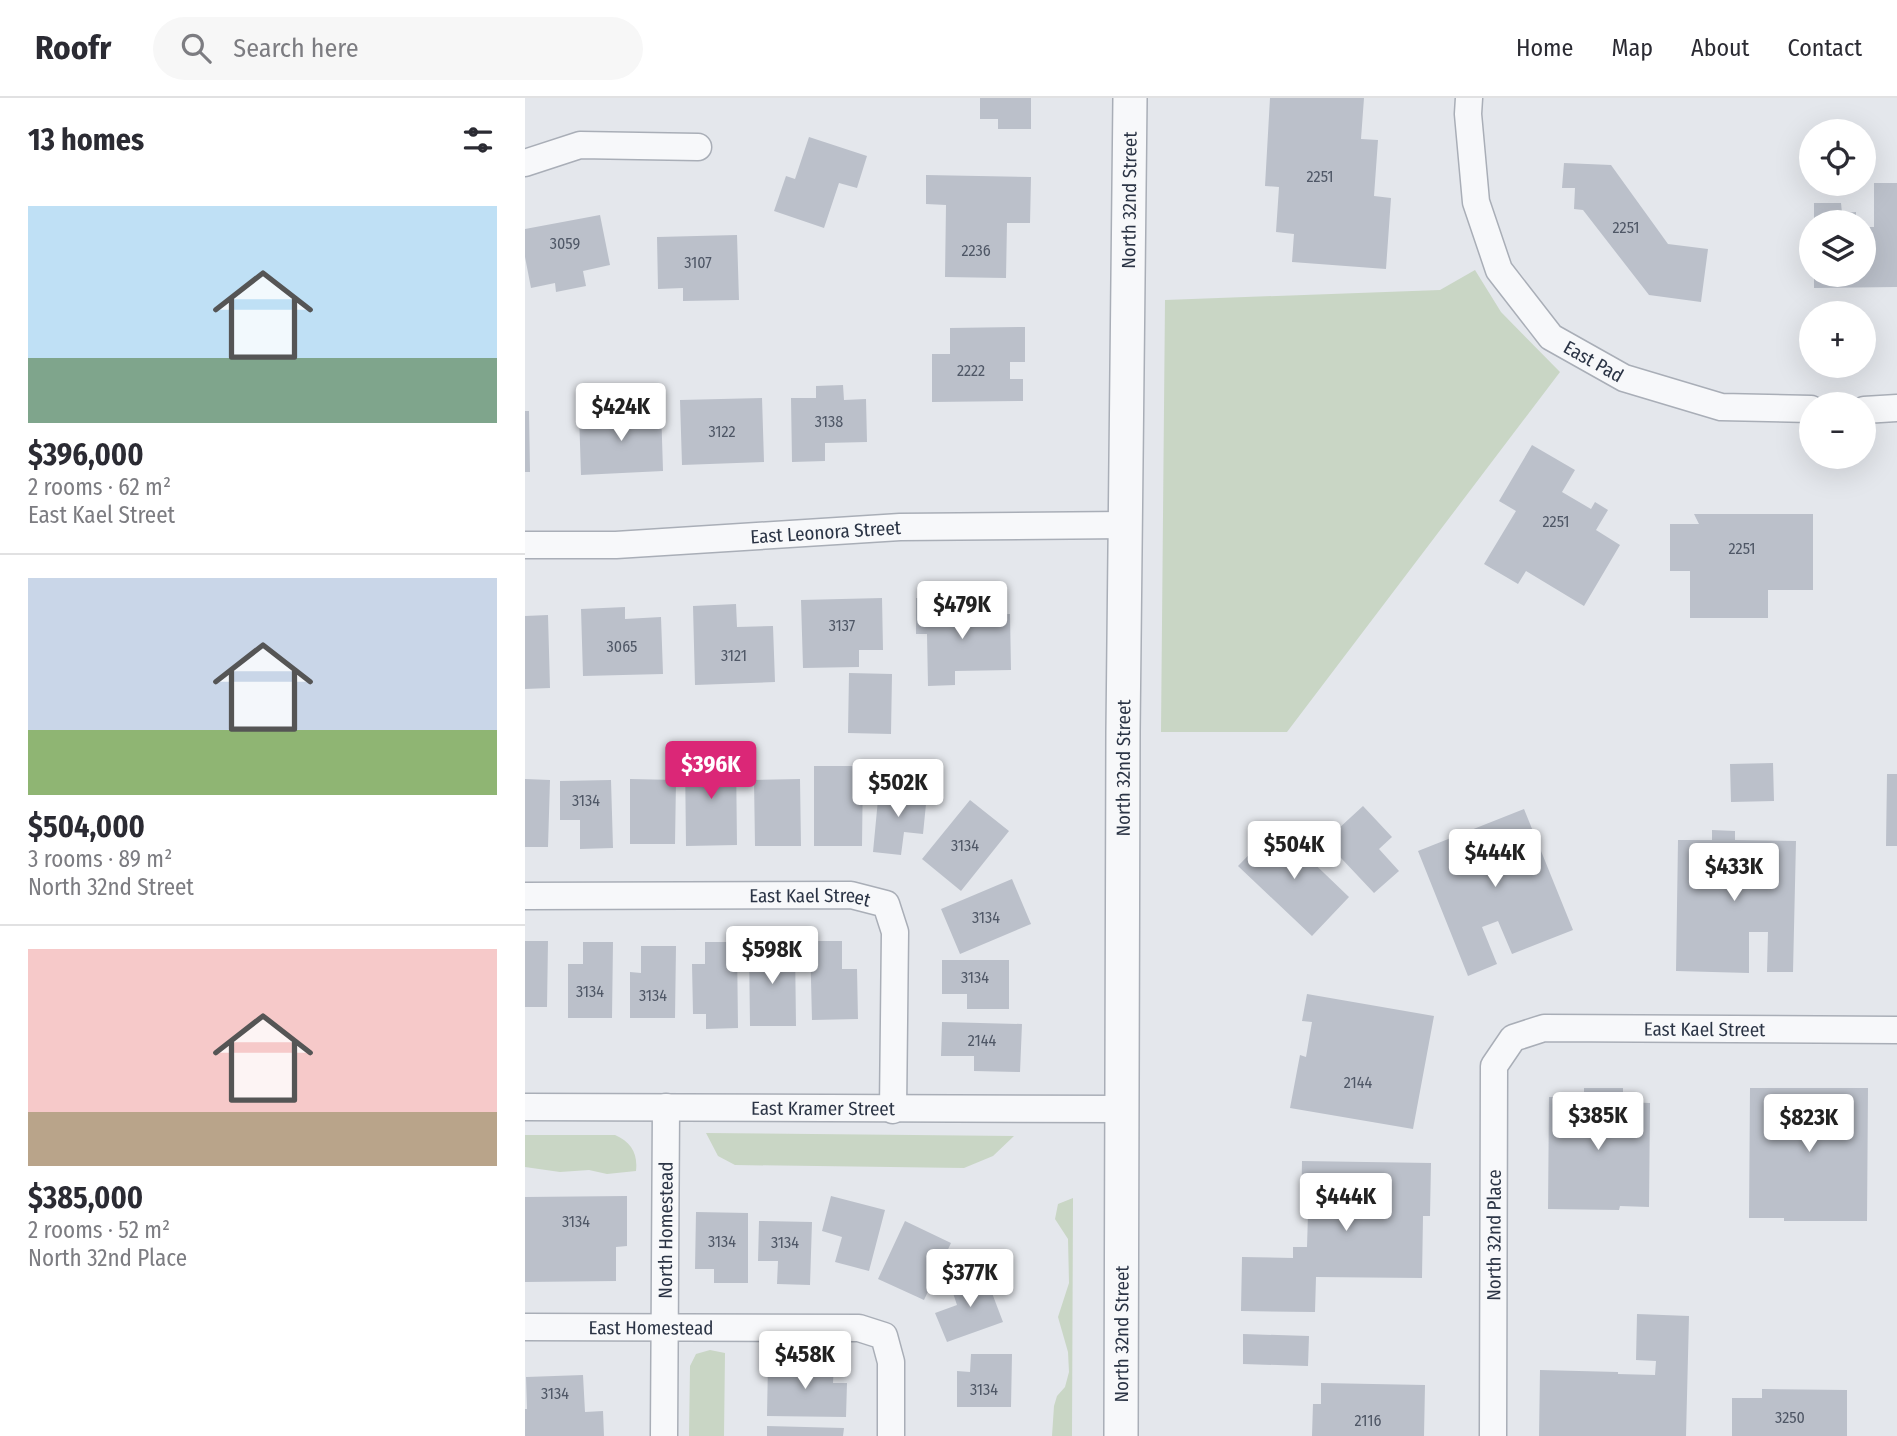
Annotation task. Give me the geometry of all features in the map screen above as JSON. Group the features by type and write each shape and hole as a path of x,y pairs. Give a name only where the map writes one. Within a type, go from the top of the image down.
{"street":[{"name":"North 32nd Street","path":"1121,1436 1130,98"},
{"name":"East Pad","path":"1469,98 1476,202 1499,270 1551,337 1624,378 1721,407 1799,409"},
{"path":"525,163 580,145 698,147"},
{"path":"1876,409 1897,408"},
{"name":"East Leonora Street","path":"525,545 616,545 900,527 1126,525"},
{"name":"East Kael Street","path":"525,896 851,895 885,904 895,932 893,1110"},
{"name":"East Kael Street","path":"1513,1038 1544,1028 1897,1030"},
{"name":"North 32nd Place","path":"1493,1436 1494,1066 1513,1038"},
{"name":"East Kramer Street","path":"525,1107 1122,1109"},
{"name":"North Homestead","path":"664,1436 666,1107"},
{"name":"East Homestead","path":"525,1327 859,1328 884,1336 891,1362 891,1436"}],"green space":[{"path":"1475,270 1501,312 1560,372 1287,732 1161,732 1165,300 1440,290"},
{"path":"706,1133 1014,1136 993,1156 964,1168 735,1165 718,1156"},
{"path":"525,1135 615,1135 632,1149 636,1159 636,1171 607,1174 589,1170 560,1172 525,1167"},
{"path":"1073,1198 1072,1436 1052,1436 1054,1406 1057,1396 1065,1387 1069,1372 1068,1352 1058,1317 1069,1283 1068,1239 1055,1219 1058,1204"},
{"path":"710,1350 725,1353 724,1436 689,1436 690,1366 696,1354"}],"building":[{"path":"980,98 1031,98 1031,129 998,129 998,119 980,119"},
{"path":"1270,98 1364,98 1361,139 1378,140 1374,196 1391,198 1386,269 1292,262 1294,234 1276,232 1279,187 1265,186"},
{"path":"809,137 867,156 857,188 839,183 824,228 774,211 786,176 795,179"},
{"path":"1564,163 1611,165 1668,244 1708,249 1701,302 1649,295 1583,210 1574,209 1575,188 1562,188"},
{"path":"926,175 1031,177 1030,223 1007,223 1006,278 945,277 946,205 926,204"},
{"path":"1876,183 1897,183 1897,287 1814,288 1876,287"},
{"path":"1814,203 1841,203 1842,210 1814,210"},
{"path":"600,215 610,265 583,271 586,286 556,292 555,283 531,288 525,257 525,229"},
{"path":"737,235 739,300 683,301 683,288 658,289 657,237"},
{"path":"1025,327 1025,362 1010,362 1010,379 1023,379 1023,401 932,402 932,354 950,354 950,328"},
{"path":"843,385 844,400 866,399 867,442 825,443 825,461 792,462 791,398 816,398 816,386"},
{"path":"762,398 764,462 682,465 680,400"},
{"path":"661,407 663,471 581,475 579,413 609,412 610,425 630,424 629,408"},
{"path":"525,411 529,411 530,472 525,472"},
{"path":"1532,445 1575,470 1562,492 1591,509 1595,502 1608,510 1596,530 1620,545 1584,606 1526,571 1518,584 1484,564 1516,511 1499,501"},
{"path":"1694,514 1813,514 1813,590 1768,590 1768,618 1690,618 1690,571 1670,571 1670,524 1699,524"},
{"path":"882,598 883,650 859,650 859,667 803,668 801,600"},
{"path":"916,598 953,598 953,615 1010,614 1011,670 955,671 955,685 928,686 927,634 916,634"},
{"path":"736,604 737,627 773,626 775,682 695,685 693,606"},
{"path":"625,607 625,619 661,617 663,674 583,676 581,609"},
{"path":"548,615 550,688 525,689 525,616"},
{"path":"849,673 892,674 891,734 848,733"},
{"path":"736,756 737,845 686,846 685,757"},
{"path":"1773,763 1774,801 1731,802 1730,764"},
{"path":"814,766 863,766 862,846 814,846"},
{"path":"1887,774 1897,774 1897,846 1886,846"},
{"path":"525,779 550,780 548,847 525,847"},
{"path":"630,779 676,780 675,844 630,844"},
{"path":"800,779 801,846 755,846 754,780"},
{"path":"611,780 613,848 580,849 580,820 560,820 560,781"},
{"path":"879,789 927,794 923,834 904,832 901,855 873,852"},
{"path":"970,800 1009,831 961,891 922,859"},
{"path":"1363,806 1392,837 1379,849 1399,871 1374,893 1325,841"},
{"path":"1524,809 1573,930 1512,954 1498,921 1482,927 1497,964 1468,976 1418,851"},
{"path":"1276,827 1349,897 1312,936 1238,866"},
{"path":"1712,830 1735,831 1735,840 1796,841 1793,972 1767,972 1768,932 1749,932 1749,973 1676,971 1678,840 1712,840"},
{"path":"1012,879 1031,924 960,954 941,909"},
{"path":"525,941 548,941 547,1007 525,1007"},
{"path":"810,941 842,941 842,969 857,969 858,1019 812,1020"},
{"path":"583,942 613,942 612,1018 568,1018 568,964 583,964"},
{"path":"705,942 737,942 738,1028 706,1029 706,1014 693,1014 692,964 705,964"},
{"path":"749,945 795,945 796,1026 750,1026"},
{"path":"641,946 676,946 675,1018 630,1018 630,972 641,973"},
{"path":"942,960 1009,960 1009,1009 967,1009 967,994 942,994"},
{"path":"1307,994 1434,1016 1413,1129 1290,1108 1300,1055 1306,1057 1312,1022 1302,1021"},
{"path":"942,1022 1022,1024 1020,1072 974,1071 974,1056 941,1056"},
{"path":"1584,1088 1623,1088 1623,1102 1650,1103 1649,1207 1620,1206 1619,1210 1548,1209 1549,1097 1584,1097"},
{"path":"1750,1088 1868,1088 1867,1221 1784,1221 1784,1218 1749,1218"},
{"path":"1302,1161 1431,1163 1430,1216 1423,1216 1422,1278 1316,1277 1315,1312 1241,1311 1242,1257 1293,1258 1293,1247 1307,1247 1308,1214 1301,1214"},
{"path":"627,1196 627,1246 616,1247 616,1281 525,1282 525,1197"},
{"path":"831,1196 885,1210 869,1271 835,1262 842,1237 822,1231"},
{"path":"696,1212 748,1213 748,1283 714,1283 714,1269 695,1269"},
{"path":"759,1221 812,1222 810,1285 777,1284 778,1261 758,1261"},
{"path":"905,1221 951,1243 924,1300 878,1279"},
{"path":"984,1272 1003,1322 947,1342 935,1313 957,1305 950,1284"},
{"path":"1637,1314 1689,1316 1686,1436 1539,1436 1540,1370 1655,1375 1656,1361 1636,1360"},
{"path":"1243,1334 1309,1336 1308,1366 1243,1364"},
{"path":"971,1354 1012,1354 1011,1407 957,1407 957,1371 970,1372"},
{"path":"768,1363 834,1364 833,1383 847,1383 846,1417 767,1416"},
{"path":"583,1375 585,1412 603,1411 604,1436 525,1436 526,1377"},
{"path":"1321,1383 1425,1385 1424,1436 1312,1436 1313,1404 1321,1404"},
{"path":"1762,1389 1847,1390 1847,1436 1732,1436 1732,1398 1762,1398"},
{"path":"767,1426 844,1428 843,1436 767,1436"}]}
